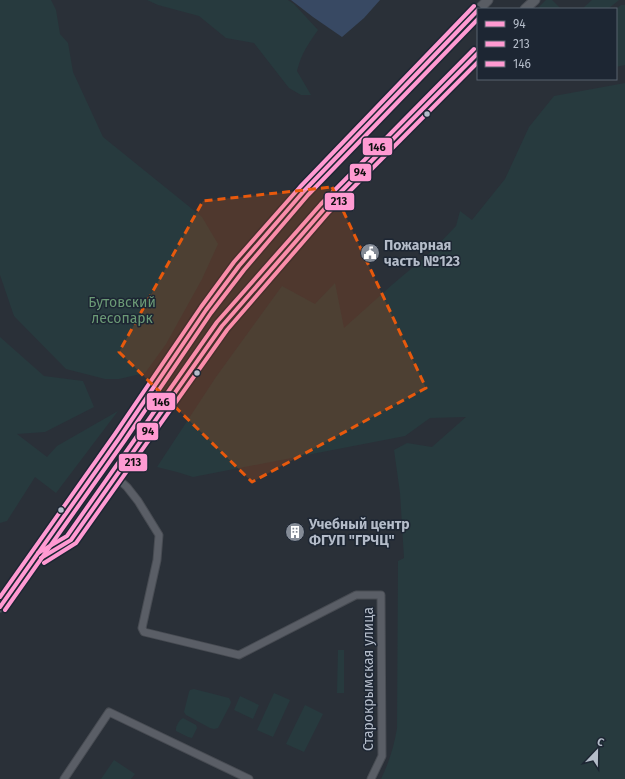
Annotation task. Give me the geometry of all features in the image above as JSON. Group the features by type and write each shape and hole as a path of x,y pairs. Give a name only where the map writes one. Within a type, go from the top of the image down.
{"main road":[{"path":"481,8 488,0"},
{"path":"523,8 529,0"},
{"path":"526,8 535,0"},
{"path":"0,607 120,437 206,310 239,266 304,191 477,12"},
{"path":"30,565 71,540 222,326 325,208 477,54"}],"street":[{"name":"Старокрымская улица","path":"116,477 127,487 138,501 158,536 157,560 142,628 144,632 239,655 356,595 381,595 382,756 371,779"},
{"path":"64,779 109,712 249,779"}],"highlighted area":[{"path":"332,187 426,388 252,482 119,352 203,201"}],"green space":[{"name":"Бутовский лесопарк","path":"0,0 51,0 56,10 60,34 68,43 73,72 103,137 202,217 218,244 202,279 166,344 145,373 119,379 105,379 66,369 14,316 0,275"},
{"path":"147,0 288,0 294,4 318,30 305,49 297,71 311,95 301,95 289,88 254,43 226,38 199,16 158,5"},
{"path":"546,0 552,0 560,8 538,8"},
{"path":"592,0 619,0 609,8 583,8"},
{"path":"621,5 625,5 625,65 617,67 617,8"},
{"path":"625,83 625,779 381,779 391,754 397,728 398,561 404,558 400,493 394,450 407,443 432,447 466,417 430,418 405,436 193,477 157,467 216,377 282,286 315,304 335,283 344,328 431,252 456,226 460,211 472,220 505,179 529,127 554,96"},
{"path":"0,337 44,376 83,381 94,407 45,432 17,434 47,457 57,446 118,411 56,493 35,477 7,521 0,523"},
{"path":"338,650 344,650 344,693 337,693"},
{"path":"194,689 229,698 231,702 230,705 218,728 210,728 186,715 184,712 189,692 190,690"},
{"path":"274,693 290,700 273,737 257,730"},
{"path":"240,696 259,705 253,719 234,710"},
{"path":"305,705 323,714 304,752 286,744"},
{"path":"183,718 196,725 197,728 192,738 176,731 180,720"},
{"path":"114,760 135,774 131,779 101,779"}],"water":[{"path":"291,0 380,0 364,18 342,37"}],"transit line":[{"name":"146","path":"0,597 115,434 201,307 234,262 300,187 474,6"},
{"name":"94","path":"0,607 120,437 206,310 239,266 304,191 477,11"},
{"name":"213","path":"5,610 125,440 211,313 244,270 308,195 477,20"},
{"name":"146","path":"38,553 67,536 217,322 321,204 474,49"},
{"name":"94","path":"41,558 71,540 222,326 325,208 477,54"},
{"name":"213","path":"44,563 76,543 227,330 329,212 477,63"}],"place":[{"name":"Пожарная часть №123","path":"370,253"},
{"name":"Учебный центр ФГУП \"ГРЧЦ\"","path":"295,532"}]}
